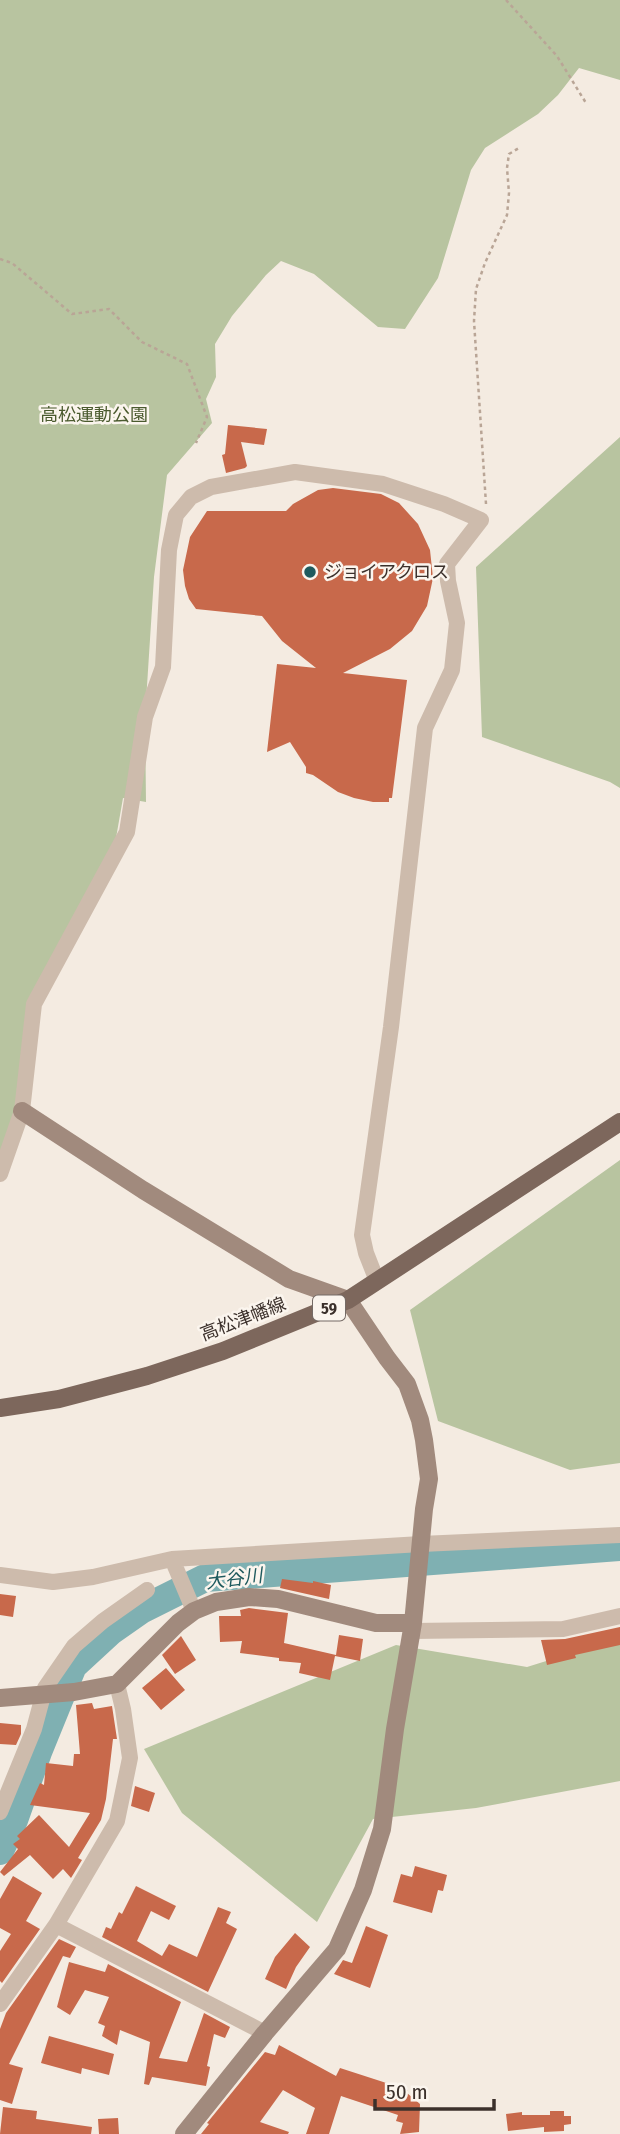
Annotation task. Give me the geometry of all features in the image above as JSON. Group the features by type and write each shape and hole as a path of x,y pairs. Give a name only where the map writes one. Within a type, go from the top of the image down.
{"main road":[{"name":"高松津幡線","path":"0,1408 59,1399 147,1376 223,1351 348,1300 620,1122"}],"street":[{"path":"0,1174 22,1111 34,1004 127,832 145,717 163,667 169,550 176,515 191,497 211,487 295,472 383,484 444,504 481,520 447,564 457,623 452,670 425,728 391,1027 362,1235 377,1281"},
{"path":"22,1111 143,1190 289,1279 348,1300 407,1384 420,1420 429,1479 412,1627 382,1829 363,1890 337,1950 265,2033 184,2134"},
{"path":"0,1575 53,1581 93,1577 174,1562 620,1535"},
{"path":"174,1562 191,1605"},
{"path":"0,1812 34,1729 46,1694 45,1688 74,1646 103,1621 147,1590"},
{"path":"0,1698 74,1692 117,1684 178,1623 191,1605 248,1597 278,1599 376,1623 412,1627 563,1629 620,1616"},
{"path":"0,2004 56,1925 117,1821 130,1758 117,1684"},
{"path":"56,1925 265,2033"}],"path":[{"path":"506,0 557,56 586,103"},
{"path":"481,520 487,502 474,321 477,289 485,263 507,215 509,154 519,148"},
{"path":"0,259 12,263 72,314 109,309 142,342 187,364 207,417 196,443"}],"green space":[{"name":"高松運動公園","path":"0,0 620,0 620,80 579,68 558,95 538,114 485,148 471,170 438,278 405,329 378,327 314,274 281,261 232,316 215,344 216,377 206,399 212,423 167,475 154,577 145,717 146,802 123,798 116,838 28,1001 20,1097 0,1165"},
{"path":"620,437 620,788 610,782 482,737 476,567"},
{"path":"620,1160 620,1463 570,1470 438,1421 410,1310"},
{"path":"620,1638 620,1781 476,1808 373,1819 317,1922 182,1813 144,1749 396,1645 527,1667"}],"building":[{"path":"228,425 267,429 264,445 241,442 247,466 226,473 222,455 225,454"},
{"name":"ジョイアクロス","path":"333,488 381,494 399,503 418,524 430,550 433,578 427,606 412,631 390,649 343,673 407,680 392,798 389,798 389,802 354,798 306,773 306,767 290,742 267,752 277,664 316,668 282,641 262,616 196,609 185,586 183,570 190,537 207,511 286,511 318,490"},
{"path":"282,1579 331,1585 329,1599 280,1588"},
{"path":"0,1594 16,1596 13,1617 0,1615"},
{"path":"249,1608 288,1613 284,1643 336,1655 339,1635 363,1639 360,1661 335,1656 330,1680 299,1673 301,1663 240,1653 242,1641 220,1642 219,1616 241,1616 240,1610"},
{"path":"620,1627 620,1645 575,1655 576,1658 547,1665 541,1640 565,1639"},
{"path":"181,1636 196,1660 175,1674 162,1655"},
{"path":"166,1668 185,1690 161,1710 142,1688"},
{"path":"92,1703 94,1709 112,1706 117,1739 113,1739 101,1820 78,1858 82,1860 71,1878 63,1869 53,1879 30,1855 4,1876 0,1872 18,1849 13,1844 20,1839 17,1836 39,1815 69,1847 90,1813 30,1805 40,1783 44,1785 46,1763 73,1766 74,1754 80,1754 76,1705"},
{"path":"0,1723 21,1725 21,1734 16,1745 0,1744"},
{"path":"135,1786 155,1793 149,1812 131,1806"},
{"path":"415,1866 447,1875 443,1891 438,1890 432,1913 393,1902 401,1874 412,1877"},
{"path":"13,1876 42,1893 26,1921 40,1929 2,1983 0,1951 11,1934 0,1928 0,1899"},
{"path":"136,1886 176,1906 169,1920 151,1911 137,1941 162,1956 169,1944 197,1957 218,1907 231,1912 226,1923 237,1929 208,1992 102,1937 106,1927 111,1929 119,1912 122,1914"},
{"path":"366,1926 388,1935 370,1988 334,1974 343,1960 352,1963"},
{"path":"295,1933 310,1947 296,1967 286,1989 265,1979 275,1957"},
{"path":"59,1939 76,1947 70,1958 63,1956 9,2064 23,2068 12,2104 0,2100 0,2029 6,2013"},
{"path":"69,1962 105,1972 108,1964 181,2002 159,2058 187,2062 204,2013 230,2027 225,2038 214,2034 206,2086 152,2077 149,2085 144,2084 150,2042 120,2030 117,2045 102,2036 105,2026 98,2023 109,1997 85,1990 70,2015 57,2007"},
{"path":"49,2036 114,2054 109,2075 82,2068 81,2074 41,2063"},
{"path":"279,2045 336,2076 340,2068 408,2090 407,2093 420,2104 419,2132 400,2134 403,2123 396,2121 398,2115 341,2096 329,2134 306,2134 315,2108 283,2090 260,2122 289,2132 288,2134 201,2134 265,2052 275,2055"},
{"path":"3,2107 37,2111 36,2119 92,2127 91,2134 0,2134"},
{"path":"550,2111 564,2111 564,2116 571,2116 571,2124 564,2125 564,2131 544,2132 544,2127 508,2131 506,2114 522,2112 522,2115 550,2115"},
{"path":"118,2118 119,2134 99,2134 98,2119"}],"waterway":[{"name":"大谷川","path":"0,1851 73,1666 111,1631 141,1610 205,1578 620,1547"}],"place":[{"name":"ジョイアクロス","path":"310,572"}]}
